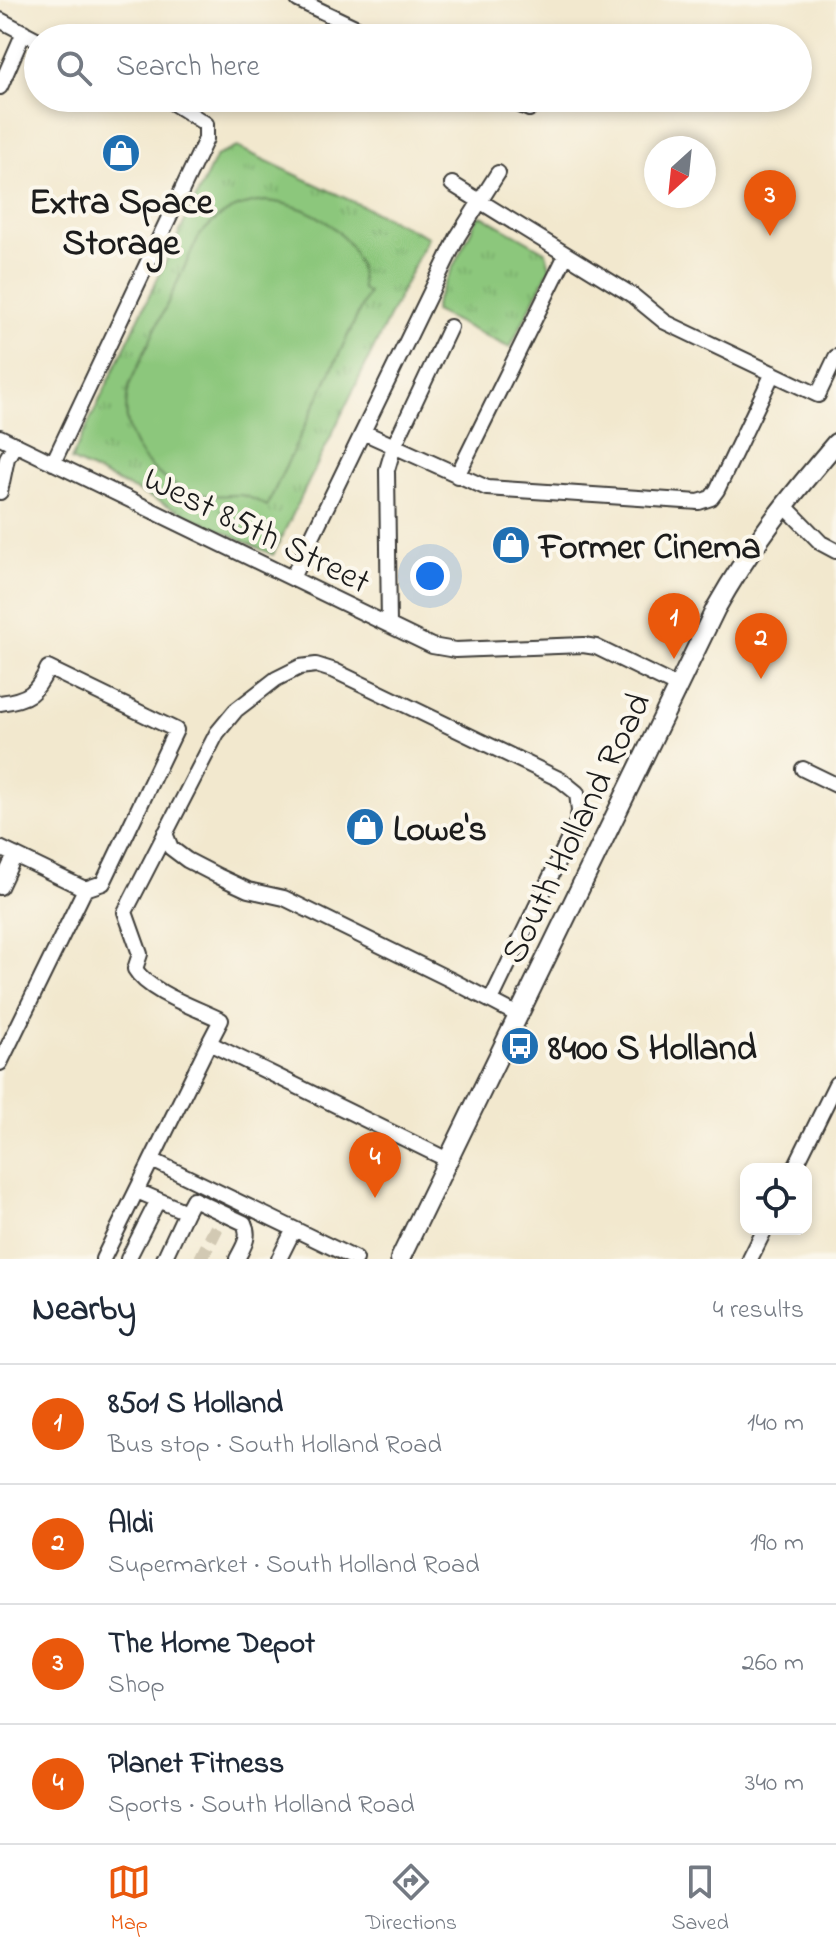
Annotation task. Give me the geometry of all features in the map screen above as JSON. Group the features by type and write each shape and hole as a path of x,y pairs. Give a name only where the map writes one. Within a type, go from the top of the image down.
{"main road":[{"name":"South Holland Road","path":"400,1259 736,573 784,505 836,443"}],"street":[{"path":"298,0 349,24"},
{"path":"0,20 24,32 0,87"},
{"path":"53,463 206,139 206,124 190,112"},
{"path":"292,578 458,236 498,173"},
{"path":"452,184 632,295 665,322 818,395 836,357"},
{"path":"457,476 566,255"},
{"path":"389,625 387,470 394,446 450,327"},
{"path":"363,432 487,488 699,502 711,498 717,490 773,373"},
{"name":"West 85th Street","path":"0,437 432,646 455,650 596,647 678,687"},
{"path":"0,492 7,458 15,444"},
{"path":"784,505 821,543 836,551"},
{"path":"103,1259 221,1020 140,978 135,969 140,954 125,912 217,733 255,694 300,667 316,665 335,671 561,780 577,793 577,822 491,1000"},
{"path":"0,703 18,700 37,690 48,668 176,730 103,883 85,889 0,848"},
{"path":"803,769 836,785"},
{"path":"165,833 171,848 208,871 248,890 284,898 518,1015"},
{"path":"0,887 15,855"},
{"path":"0,1063 85,889"},
{"path":"209,1043 448,1160"},
{"path":"797,1163 836,1084"},
{"path":"152,1160 356,1259"},
{"path":"137,1191 186,1212"},
{"path":"164,1259 193,1199 221,1218 244,1223 248,1231 237,1259"},
{"path":"128,1259 158,1200"},
{"path":"279,1259 294,1229"},
{"path":"750,1259 762,1235"}],"green space":[{"path":"237,147 428,237 273,555 71,460 216,156"},
{"path":"265,201 301,209 332,226 354,253 362,289 368,293 267,506 242,495 201,494 166,479 140,454 127,421 130,383 199,236 228,211"},
{"path":"483,216 546,252 550,268 510,348 434,311 436,301 478,217"}],"tunnel":[{"path":"201,1259 219,1223"}],"place":[{"name":"Extra Space Storage","path":"121,153"},
{"name":"The Home Depot","path":"770,236"},
{"name":"Former Cinema","path":"511,545"},
{"name":"8501 S Holland","path":"674,659"},
{"name":"Aldi","path":"761,679"},
{"name":"Lowe's","path":"365,827"},
{"name":"8400 S Holland","path":"520,1046"},
{"name":"Planet Fitness","path":"375,1198"}]}
